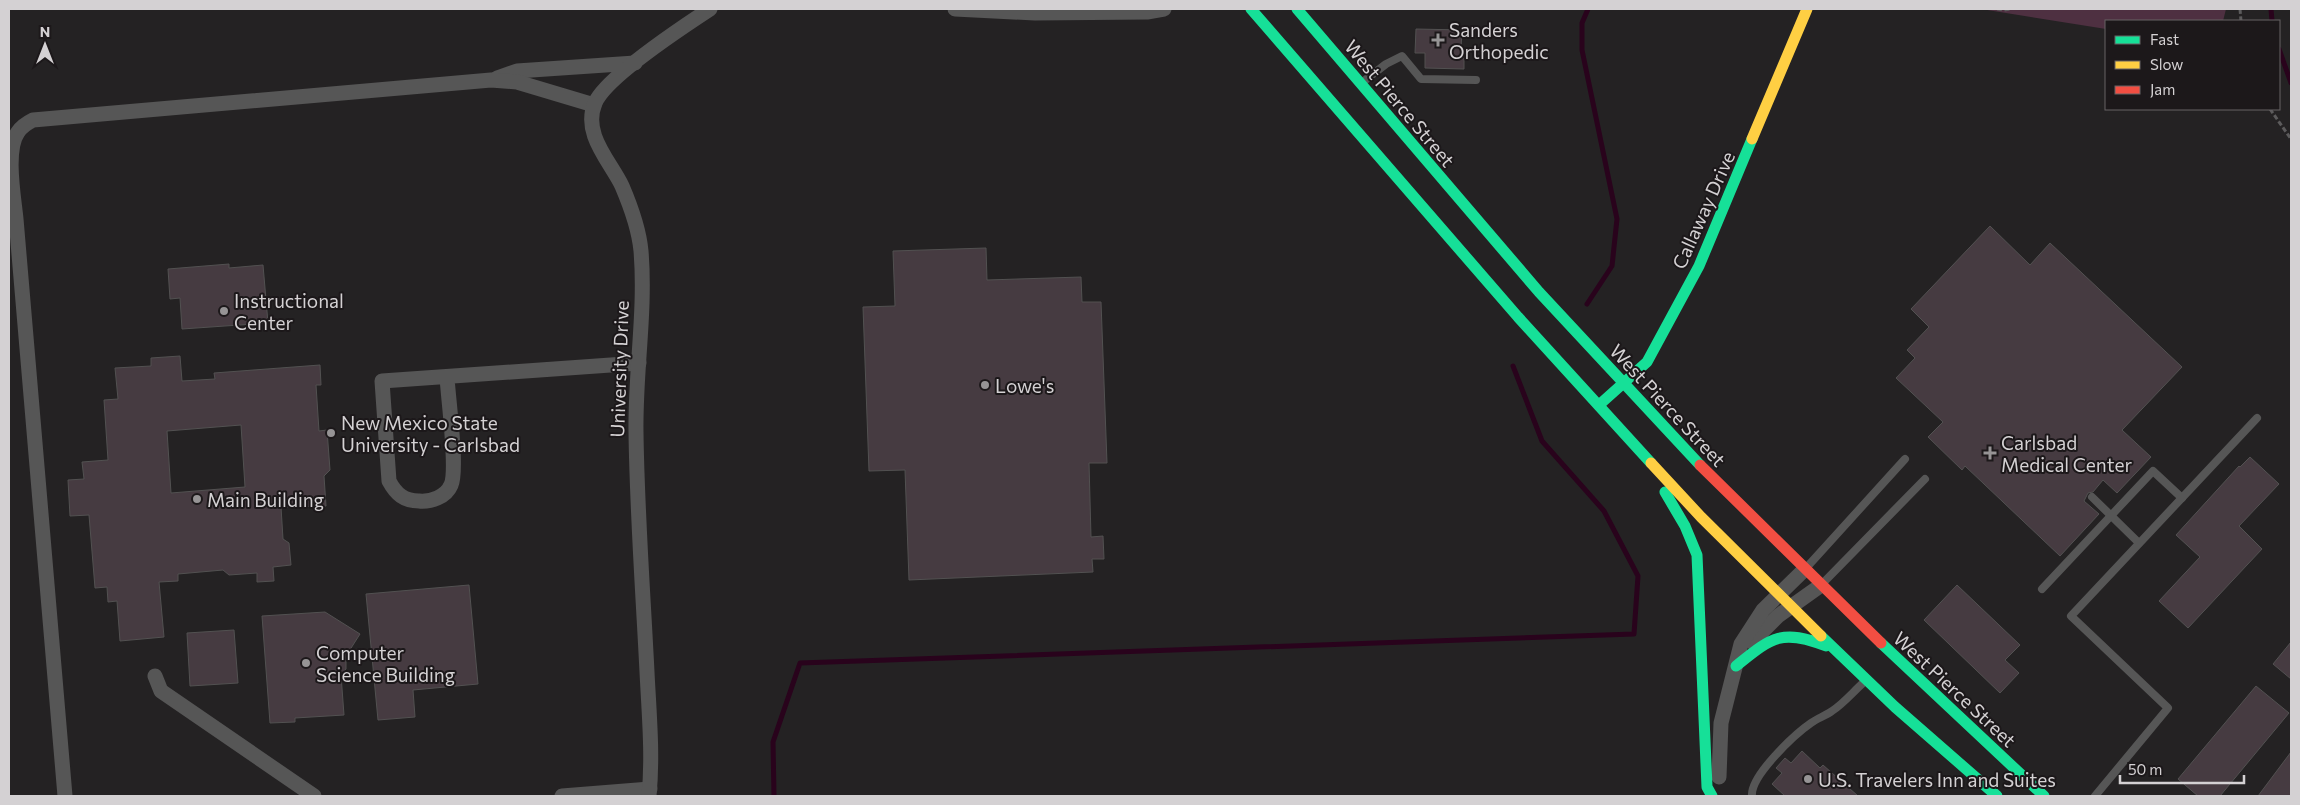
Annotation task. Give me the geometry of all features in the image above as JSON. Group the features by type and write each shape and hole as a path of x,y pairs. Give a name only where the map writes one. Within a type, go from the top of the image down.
{"main road":[{"path":"1252,9 1470,265 1650,462 1790,607 1867,680 1997,796"},
{"name":"West Pierce Street","path":"1297,9 1448,188 1623,384 1820,586 1907,670 2044,796"},
{"name":"Callaway Drive","path":"1599,405 1646,362 1699,266 1807,9"},
{"path":"1650,462 1685,526 1697,555 1707,787 1712,796"},
{"path":"1736,666 1764,643 1775,637 1801,636 1836,650"}],"street":[{"path":"65,796 16,219 12,158 17,133 33,120 491,80 517,82 594,105 603,88 710,9"},
{"path":"955,9 1035,14 1147,12 1164,9"},
{"path":"491,80 517,71 635,63"},
{"name":"University Drive","path":"594,105 594,134 599,148 621,185 638,230 642,276 636,432 651,740 650,793"},
{"path":"446,377 454,468 452,484 444,494 432,500 419,502 405,500 395,493 390,481 382,381 639,363"},
{"path":"1720,796 1720,731 1724,706 1741,644 1747,632 1764,610 1804,570"},
{"path":"1736,666 1753,641 1790,607 1820,586"},
{"path":"155,676 161,691 314,796"},
{"path":"562,796 650,793"}],"lane":[{"path":"1361,84 1386,64 1402,56 1421,79 1476,80"},
{"path":"2096,796 2168,708 2071,616 2257,418"},
{"path":"1804,570 1905,459"},
{"path":"2042,589 2154,471 2182,498"},
{"path":"1820,586 1925,479"},
{"path":"2092,497 2139,543"},
{"path":"1752,796 1752,790 1758,778 1781,750 1810,723 1832,711 1867,680"}],"path":[{"path":"1997,9 2011,9"},
{"path":"2271,110 2291,139"}],"shaded area":[{"path":"1981,9 2226,9 2223,20 2105,20 2105,29"}],"building":[{"name":"Sanders Orthopedic","path":"1416,29 1462,30 1461,50 1464,51 1464,69 1425,68 1425,53 1415,53"},
{"path":"1990,226 2030,265 2050,243 2182,367 2122,430 2151,457 2117,493 2103,480 2093,492 2088,493 2084,501 2099,514 2060,556 1965,466 1962,470 1928,437 1943,422 1896,378 1915,358 1907,350 1929,327 1911,309"},
{"name":"Lowe's","path":"986,248 987,280 1081,277 1082,302 1101,302 1107,463 1089,463 1091,537 1103,536 1104,559 1092,559 1093,572 909,580 905,470 869,471 863,307 895,306 893,251"},
{"name":"Instructional Center","path":"229,264 229,268 263,265 268,323 182,329 180,298 170,299 168,269"},
{"name":"Main Building","path":"180,356 182,381 215,379 214,373 320,365 321,385 316,385 319,431 327,430 330,470 324,476 326,506 281,507 283,539 289,543 291,565 273,567 274,581 257,582 257,573 229,575 223,570 178,574 178,581 159,582 164,637 120,641 117,601 108,602 107,587 95,588 89,515 70,516 68,480 84,479 82,462 108,460 104,400 118,399 115,368 151,366 151,358","holes":["241,425 245,487 171,493 167,431"]},
{"path":"2250,457 2279,484 2239,526 2262,549 2188,628 2159,601 2200,557 2176,535 2239,466"},
{"path":"469,585 478,684 413,690 415,717 378,720 366,594"},
{"path":"1957,585 2020,645 2005,660 2019,673 2000,693 1924,620"},
{"name":"Computer Science Building","path":"325,612 360,634 346,656 346,669 341,675 344,715 295,718 295,722 270,723 262,616"},
{"path":"234,630 238,683 190,686 187,633"},
{"path":"2291,642 2291,679 2273,664"},
{"path":"2256,686 2289,713 2220,796 2198,796 2178,779"},
{"name":"U.S. Travelers Inn and Suites","path":"1802,751 1820,768 1823,765 1858,796 1785,796 1772,784 1782,773 1776,768 1785,758 1791,763"},
{"path":"2291,752 2291,796 2258,796"}],"waterway":[{"path":"1587,304 1612,266 1617,219 1582,50 1582,23 1588,9"},
{"path":"2271,9 2272,20"},
{"path":"2280,52 2291,83"},
{"path":"774,796 773,742 800,663 1634,634 1638,576 1604,511 1542,441 1513,366"}],"traffic: fast":[{"path":"1251,9 1518,317 1651,463"},
{"path":"1297,9 1539,292 1700,465"},
{"path":"1599,405 1647,362 1699,266 1752,139"},
{"path":"1665,492 1685,526 1697,555 1707,787 1712,796"},
{"path":"1821,636 1895,707 1997,796"},
{"path":"1736,666 1758,649 1777,639 1787,637 1798,638 1826,646"},
{"path":"1881,643 2044,796"}],"traffic: slow":[{"path":"1752,139 1807,9"},
{"path":"1651,463 1701,517 1821,636"}],"traffic: jam":[{"path":"1700,465 1881,643"}],"place":[{"name":"Sanders Orthopedic","path":"1438,40"},
{"name":"Instructional Center","path":"224,311"},
{"name":"Lowe's","path":"985,385"},
{"name":"New Mexico State University - Carlsbad","path":"331,433"},
{"name":"Carlsbad Medical Center","path":"1990,453"},
{"name":"Main Building","path":"197,499"},
{"name":"Computer Science Building","path":"306,663"},
{"name":"U.S. Travelers Inn and Suites","path":"1808,779"}]}
